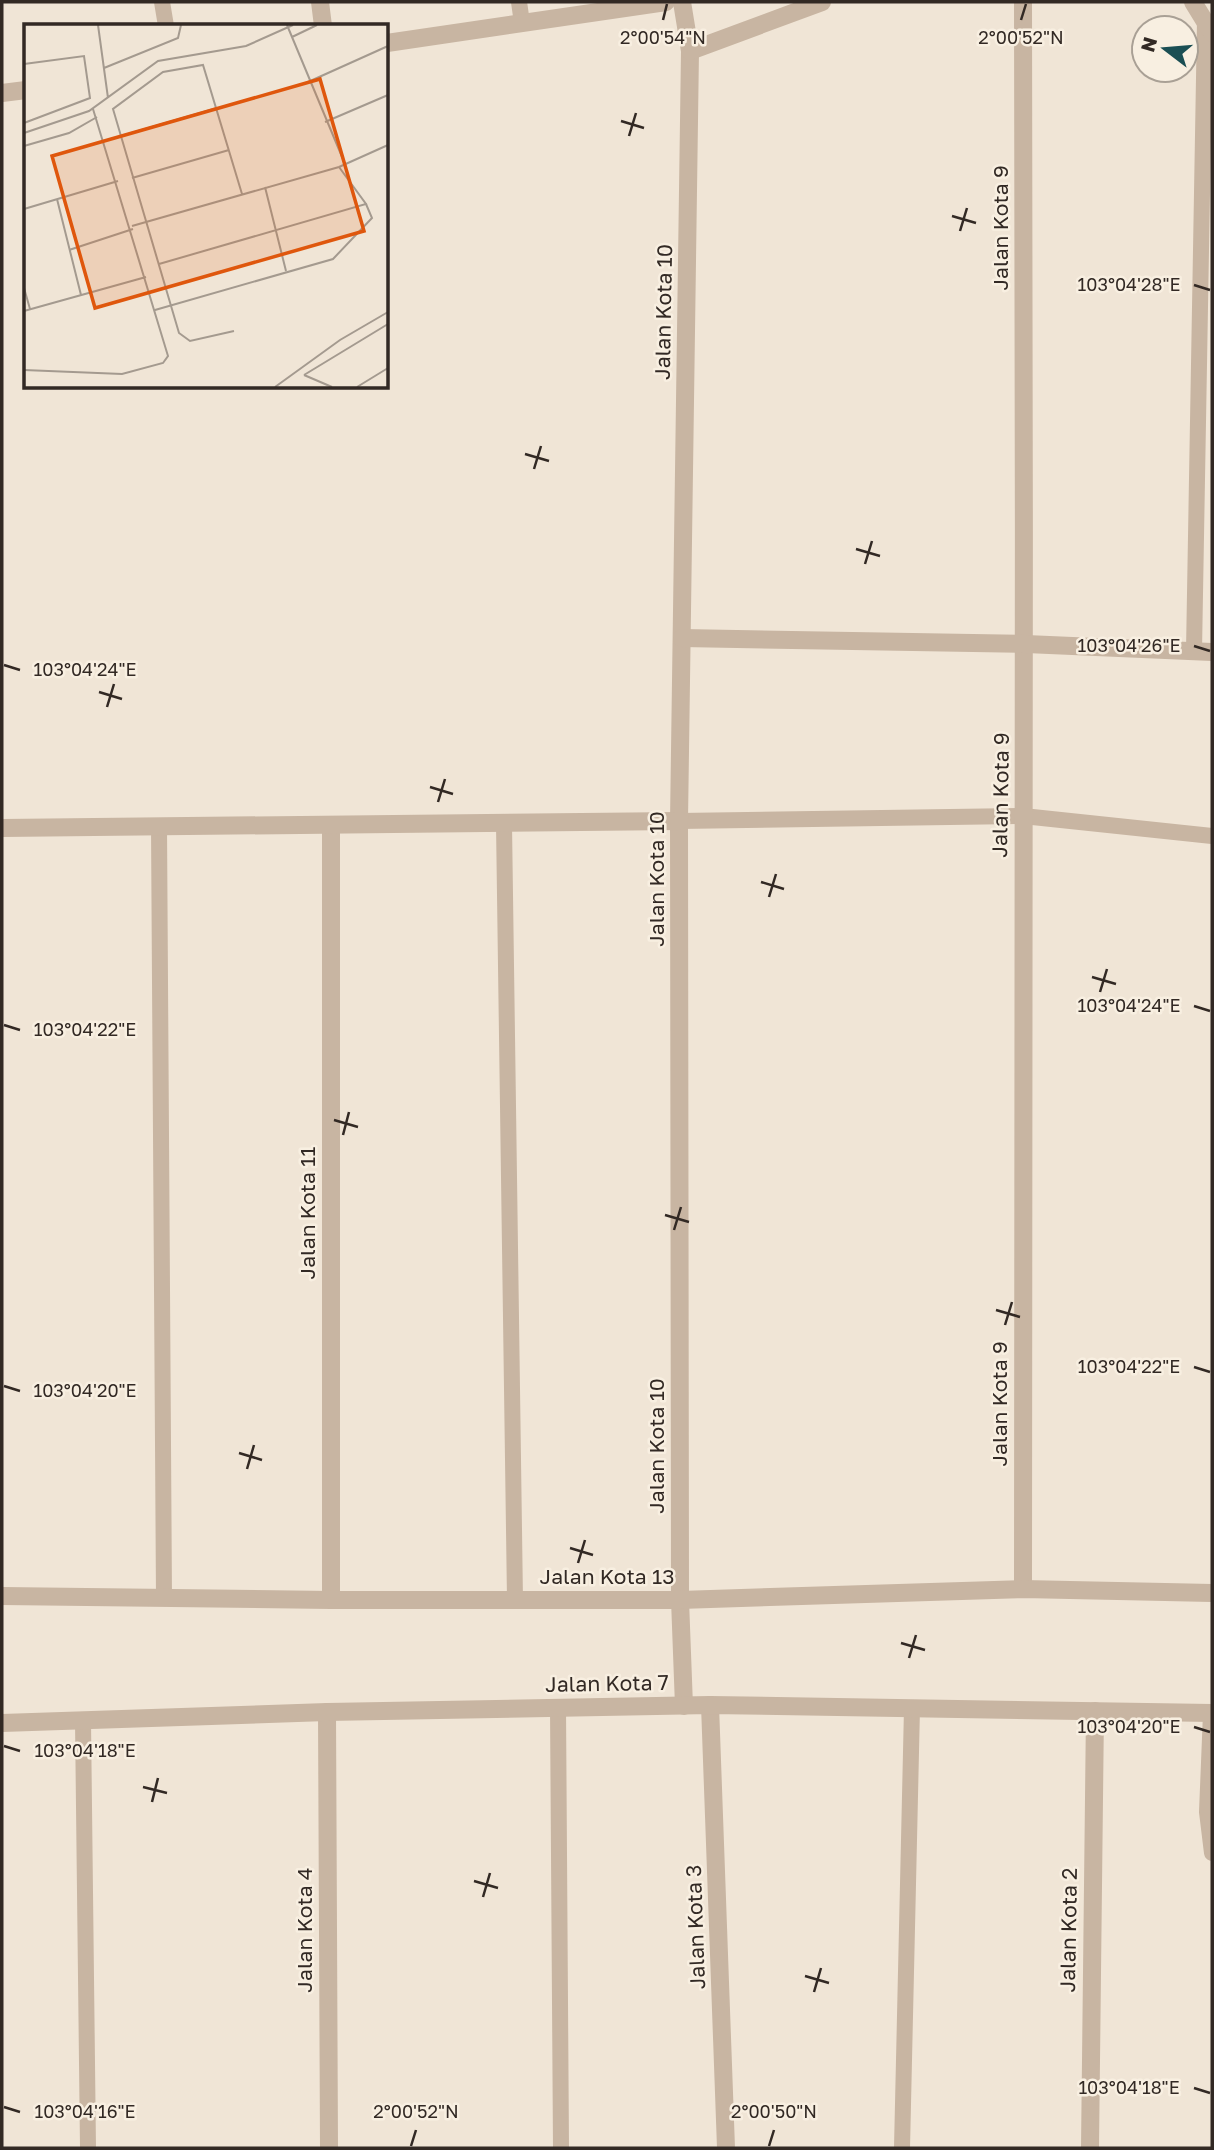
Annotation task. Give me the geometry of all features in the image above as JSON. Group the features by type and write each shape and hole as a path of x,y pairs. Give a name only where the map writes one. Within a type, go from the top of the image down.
{"street":[{"path":"320,2 323,24"},
{"path":"388,43 666,2"},
{"name":"Jalan Kota 10","path":"682,2 690,51 679,821 680,1600 684,1706"},
{"path":"690,51 822,2"},
{"name":"Jalan Kota 9","path":"1023,2 1026,643 1023,816 1023,1589"},
{"path":"1193,2 1208,27"},
{"path":"2,93 24,90"},
{"path":"682,638 1026,643 1203,651"},
{"path":"2,828 679,821"},
{"name":"Jalan Kota 11","path":"331,826 331,1600"},
{"name":"Jalan Kota 13","path":"2,1596 680,1600 1023,1589 1212,1593"},
{"name":"Jalan Kota 7","path":"2,1723 327,1712 710,1705 1212,1713"},
{"name":"Jalan Kota 3","path":"710,1705 726,2148"},
{"name":"Jalan Kota 2","path":"1090,2148 1095,1711"},
{"name":"Jalan Kota 4","path":"327,1712 329,2148"}],"lane":[{"path":"162,2 166,24"},
{"path":"519,2 522,23"},
{"path":"1203,651 1208,27"},
{"path":"679,821 1023,816 1212,836"},
{"path":"504,824 515,1600"},
{"path":"159,826 164,1598"},
{"path":"558,1707 561,2148"},
{"path":"902,2148 912,1708"},
{"path":"1212,1713 1207,1812 1212,1853"},
{"path":"83,1721 88,2148"}]}
